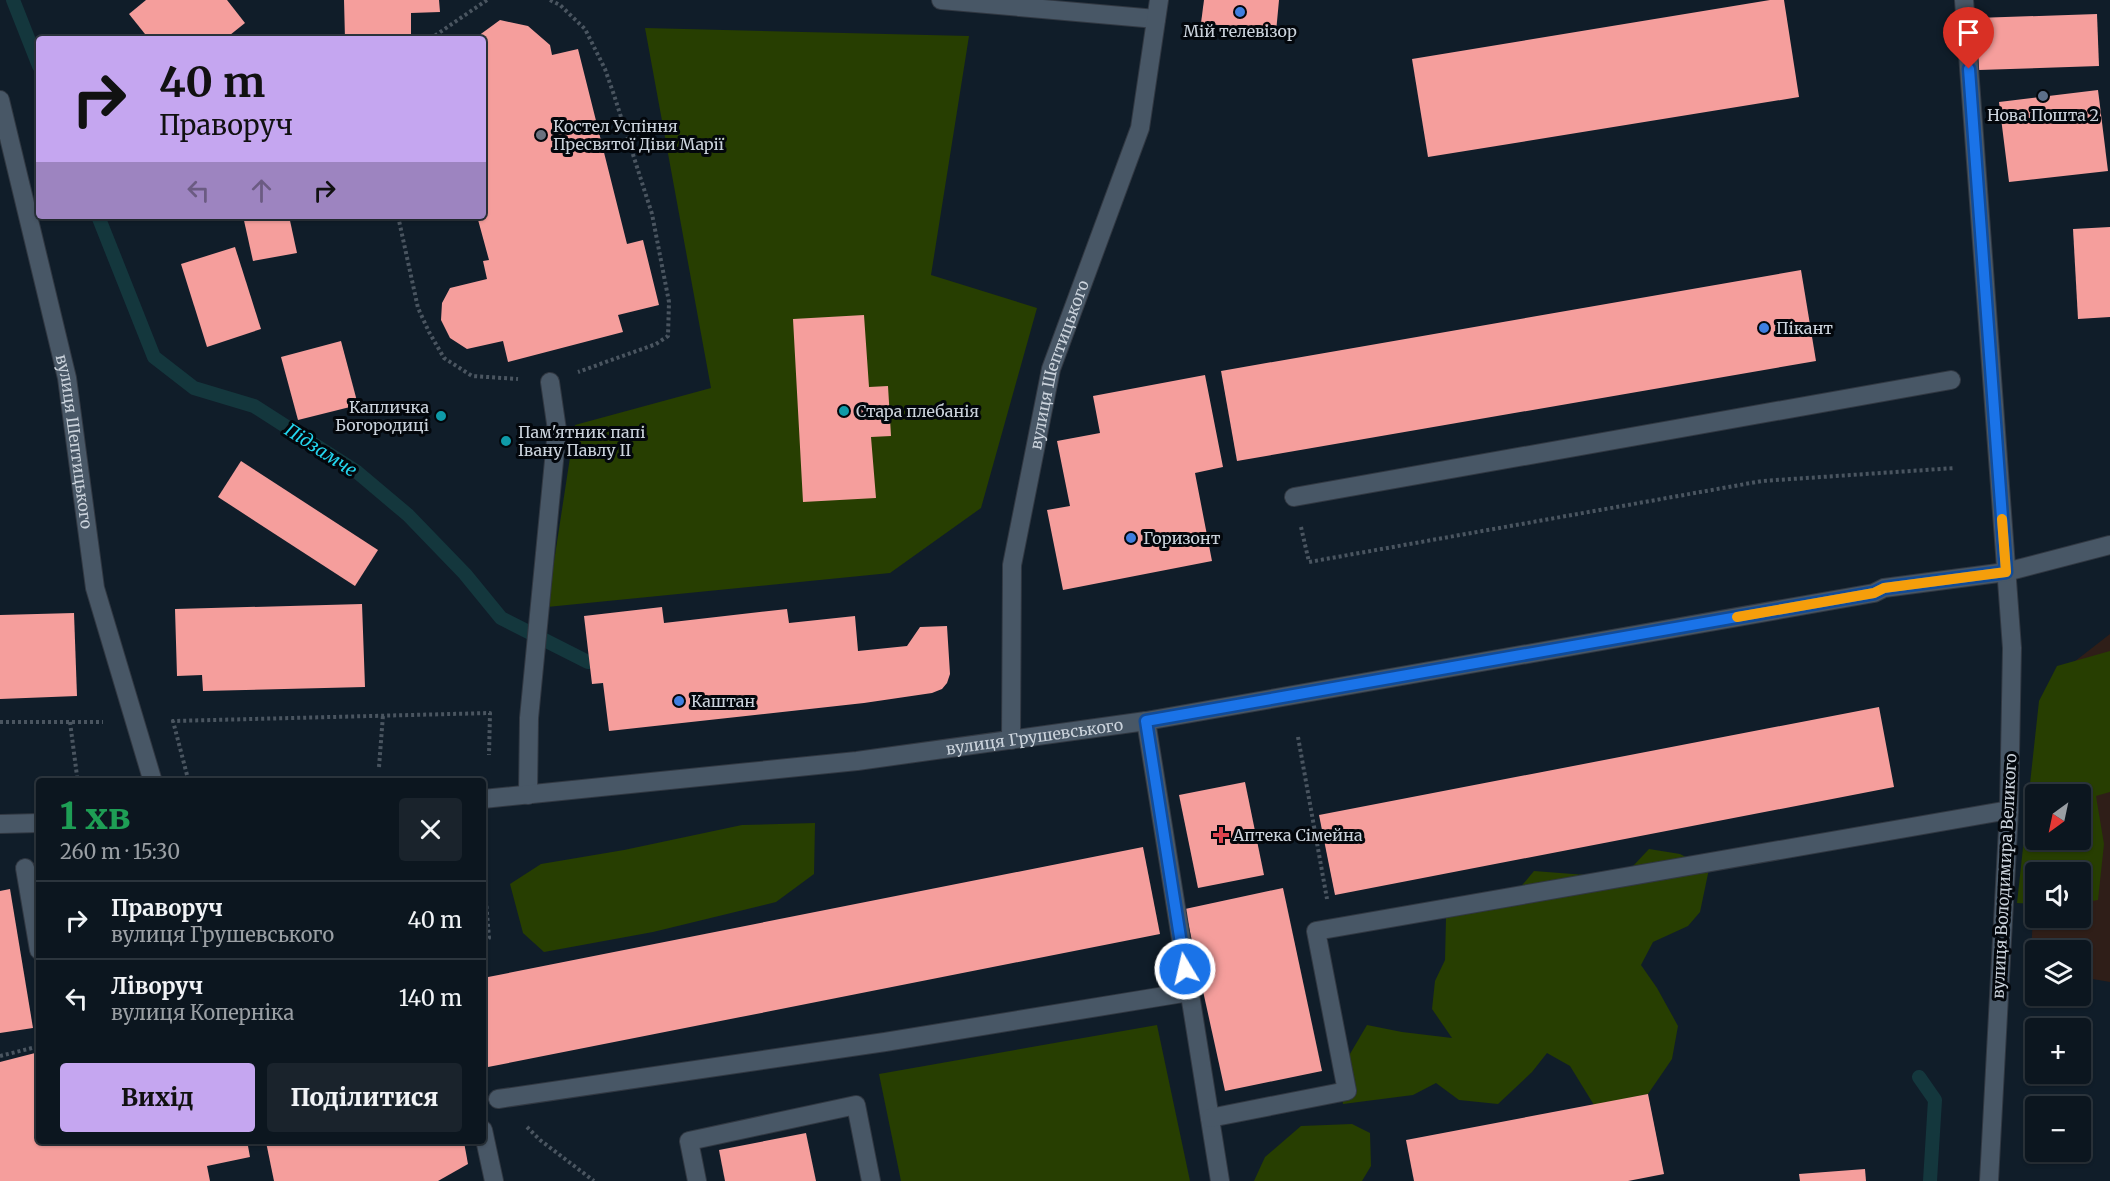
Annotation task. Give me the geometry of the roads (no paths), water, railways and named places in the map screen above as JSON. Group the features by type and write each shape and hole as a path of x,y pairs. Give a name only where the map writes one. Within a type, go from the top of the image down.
{"street":[{"path":"941,0 1156,19"},
{"name":"вулиця Шептицького","path":"1011,740 1012,565 1019,530 1052,369 1140,129 1159,0"},
{"name":"вулиця Володимира Великого","path":"1964,0 2012,648 2009,810 1989,1181"},
{"name":"вулиця Шептицького","path":"0,100 67,378 95,588 152,778"},
{"path":"1294,497 1951,380"},
{"path":"528,795 529,718 557,430 550,382"},
{"name":"вулиця Грушевського","path":"486,799 857,761 1146,721 1874,593 1884,588 2006,572 2110,545"},
{"path":"1146,721 1220,1181"},
{"path":"1210,1118 1347,1091 1316,931 2009,810"},
{"path":"0,824 36,823"},
{"path":"25,868 36,932"},
{"path":"498,1100 885,1042 1189,992"},
{"path":"697,1181 689,1141 856,1105 871,1181"},
{"path":"486,1144 494,1181"}],"waterway":[{"name":"Підзамче","path":"13,0 36,58"},
{"name":"Підзамче","path":"99,219 154,357 194,388 254,406 357,472 408,515 465,574 501,618 588,662"},
{"name":"Підзамче","path":"1919,1077 1935,1100 1930,1181"}],"place":[{"name":"Мій телевізор","path":"1240,12"},
{"name":"Нова Пошта 2","path":"2043,96"},
{"name":"Костел Успіння Пресвятої Діви Марії","path":"541,135"},
{"name":"Пікант","path":"1764,328"},
{"name":"Стара плебанія","path":"844,411"},
{"name":"Капличка Богородиці","path":"441,416"},
{"name":"Пам'ятник папі Івану Павлу ІІ","path":"506,441"},
{"name":"Горизонт","path":"1131,538"},
{"name":"Каштан","path":"679,701"},
{"name":"Аптека Сімейна","path":"1221,835"}]}
